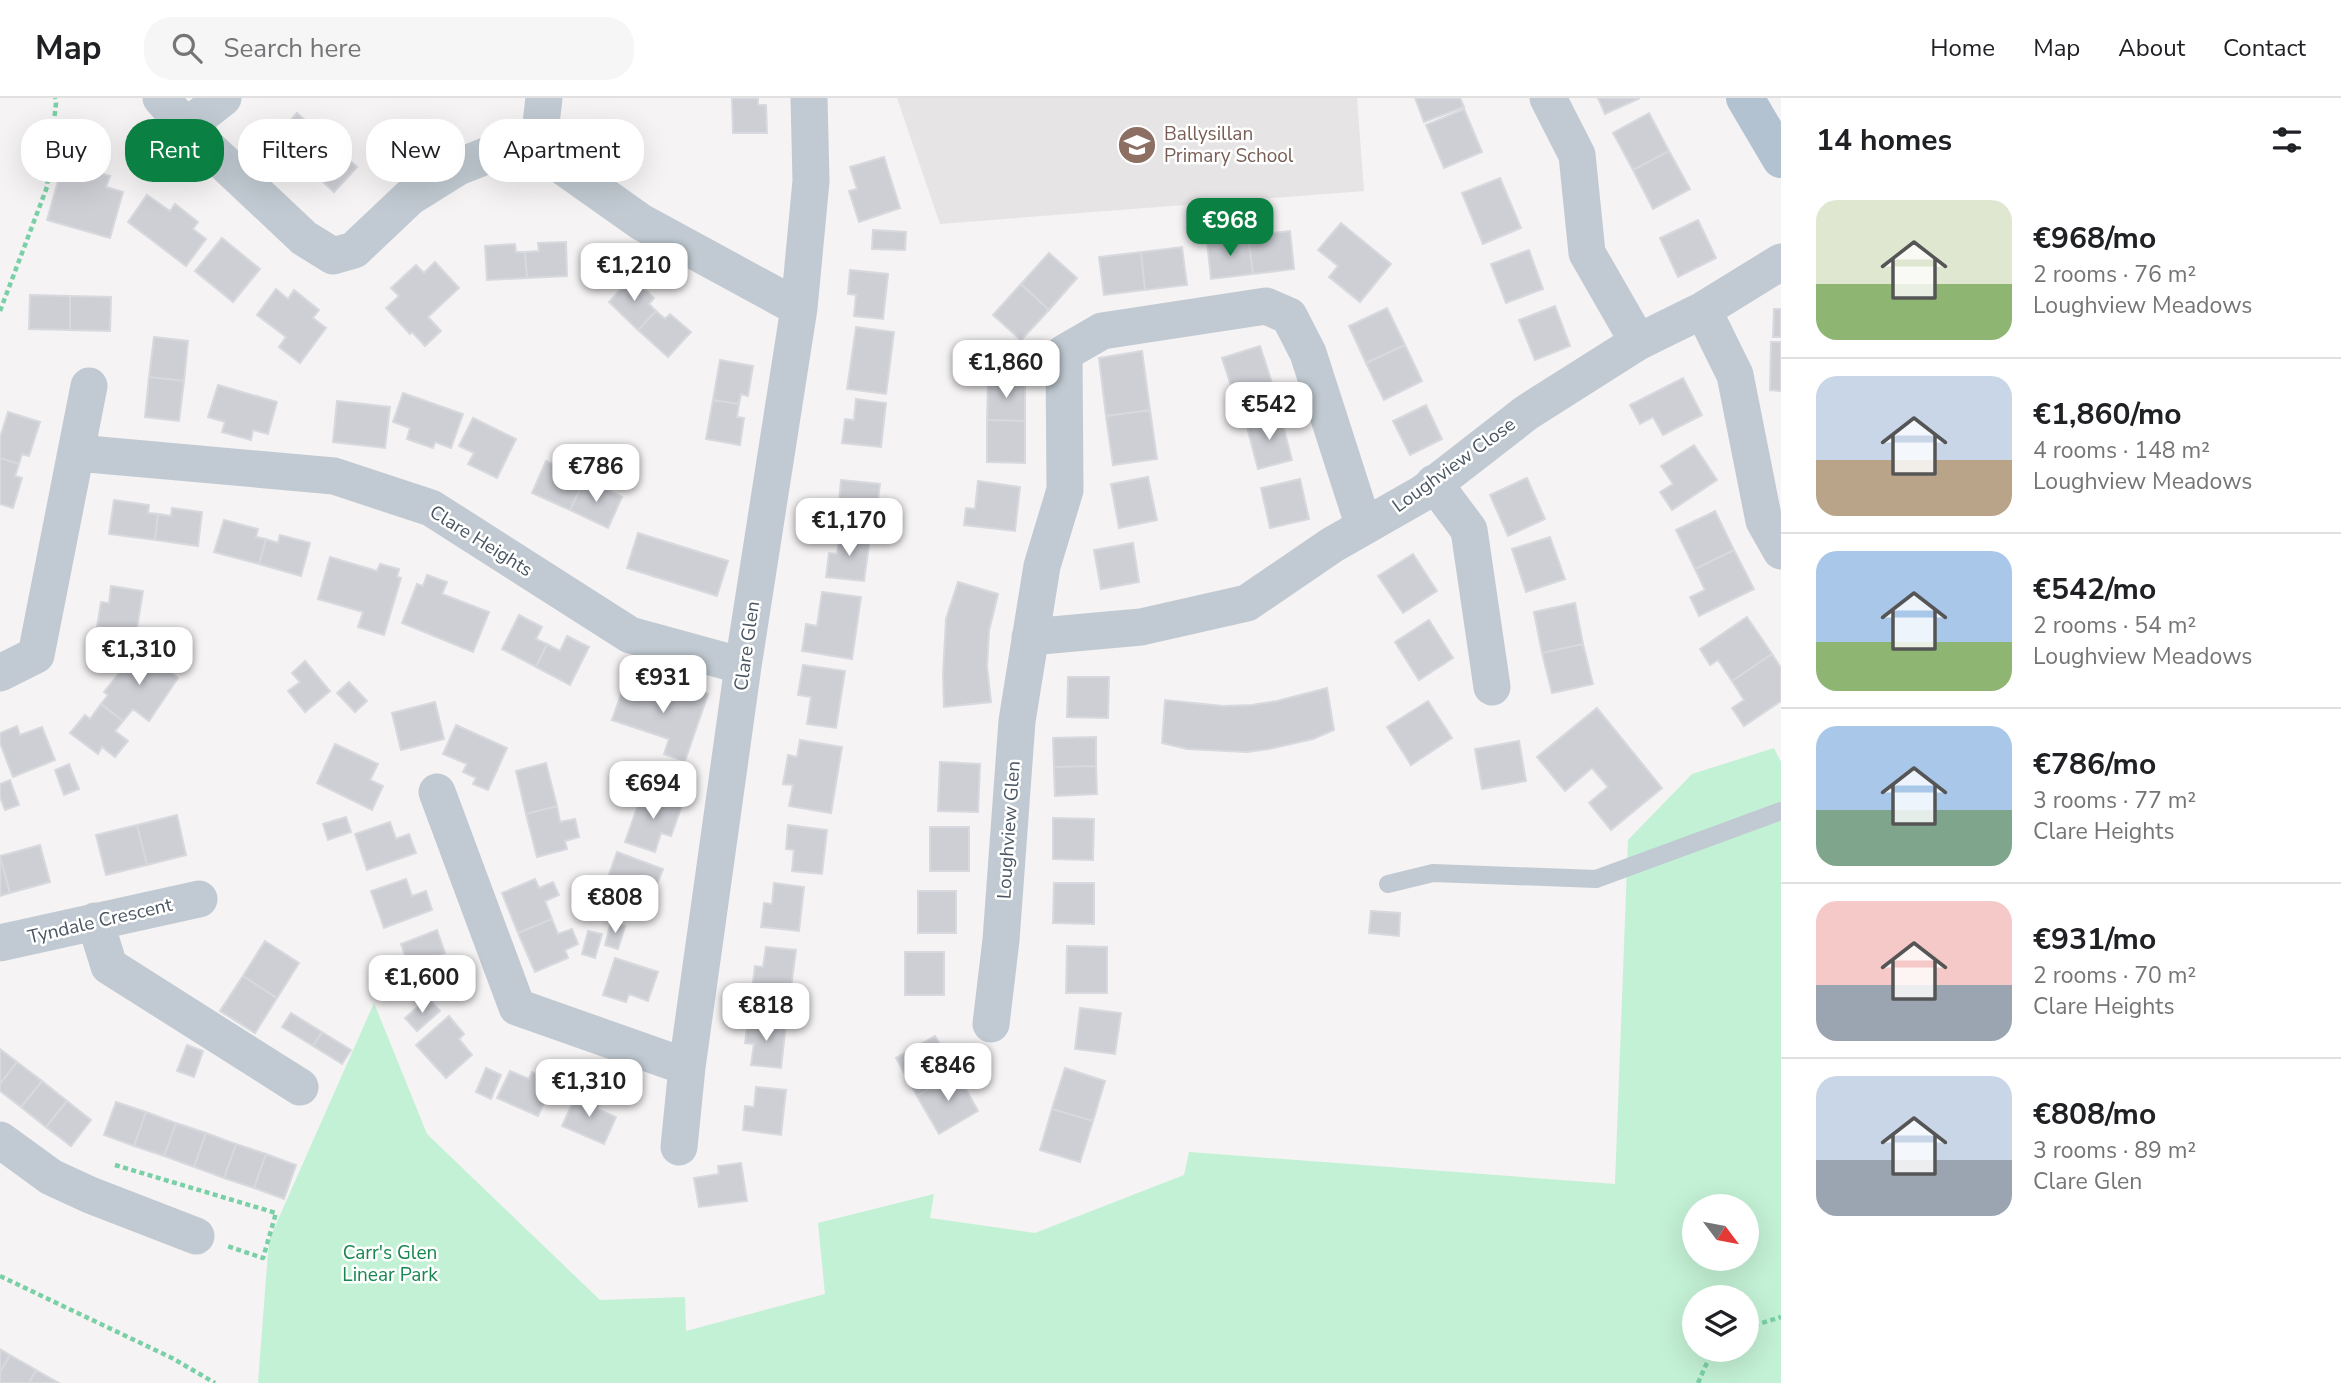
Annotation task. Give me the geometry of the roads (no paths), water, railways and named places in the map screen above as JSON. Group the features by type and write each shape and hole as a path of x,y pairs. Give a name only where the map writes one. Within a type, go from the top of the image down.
{"main road":[{"path":"1745,98 1781,159"}],"street":[{"path":"161,98 179,119"},
{"path":"196,119 223,98"},
{"path":"542,119 544,98"},
{"name":"Clare Glen","path":"679,1147 687,1067 743,666 799,308 811,181 809,98"},
{"path":"1548,98 1577,155 1587,253 1638,342"},
{"path":"224,163 304,238 333,256 354,250 410,197 458,167 479,159"},
{"path":"585,182 641,222 799,308"},
{"name":"Loughview Close","path":"1030,637 1141,626 1247,603 1332,545 1423,493 1526,413 1638,342 1703,310 1781,262"},
{"name":"Loughview Glen","path":"992,1024 1017,721 1042,566 1065,490 1064,353 1102,331 1266,306 1289,316 1308,353 1364,527"},
{"path":"1703,310 1735,375 1764,521 1781,551"},
{"path":"0,673 36,655 89,386"},
{"name":"Clare Heights","path":"77,453 334,476 431,508 630,635 743,666"},
{"path":"1434,483 1469,530 1492,687"},
{"path":"437,792 517,1007 687,1067"},
{"name":"Tyndale Crescent","path":"0,943 199,899"},
{"path":"95,921 109,966 300,1087"},
{"path":"0,1140 51,1177 196,1236"}],"lane":[{"path":"1388,884 1433,873 1596,879 1781,811"}],"place":[{"name":"Ballysillan Primary School","path":"1137,145"}],"park label":[{"name":"Carr's Glen Linear Park","path":"390,1264"}]}
